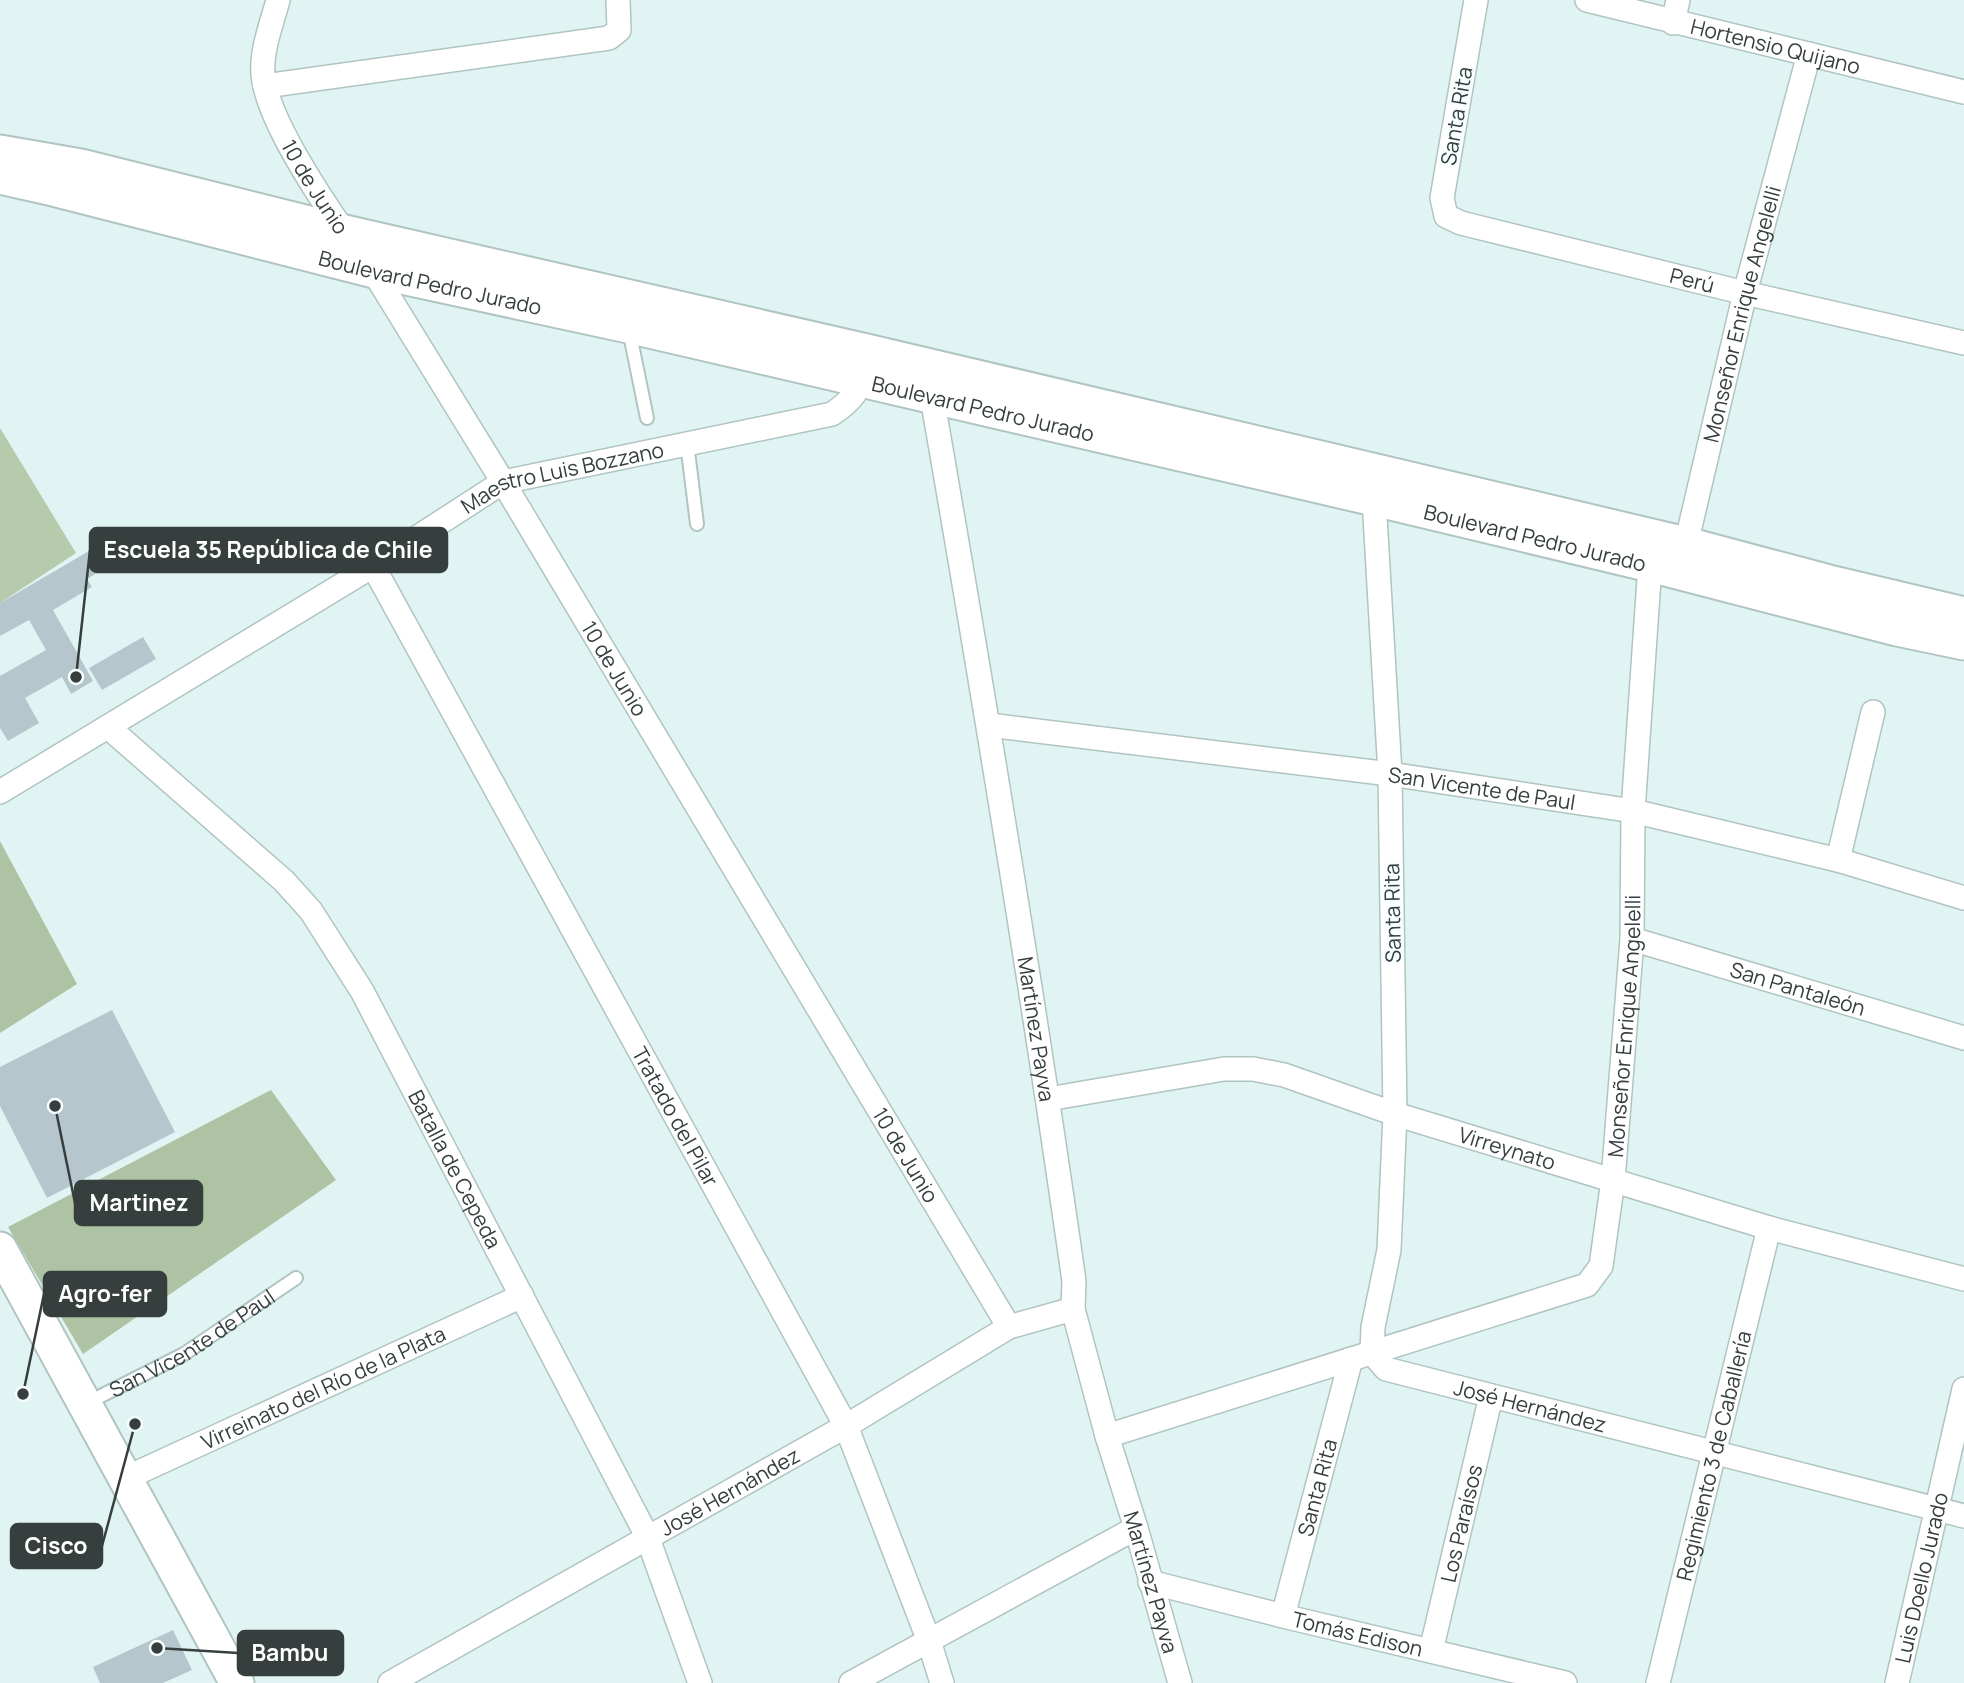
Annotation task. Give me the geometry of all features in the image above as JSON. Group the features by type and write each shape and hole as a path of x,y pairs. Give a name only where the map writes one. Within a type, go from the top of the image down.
{"main road":[{"name":"Boulevard Pedro Jurado","path":"11,167 81,166 865,365 1668,555 1829,582 1964,614"},
{"name":"Boulevard Pedro Jurado","path":"11,167 374,271 628,326 865,365"},
{"name":"Boulevard Pedro Jurado","path":"1668,555 1897,629 1964,643"},
{"path":"0,1249 237,1683"}],"street":[{"name":"10 de Junio","path":"278,0 263,73 270,105 288,143 345,232 374,271 503,482 1009,1327"},
{"path":"265,86 609,38 619,30 618,0"},
{"name":"Santa Rita","path":"1461,223 1446,216 1442,198 1476,0"},
{"name":"Hortensio Quijano","path":"1587,0 1964,92"},
{"path":"1673,23 1678,0"},
{"name":"Monseñor Enrique Angelelli","path":"1362,1356 1587,1285 1601,1266 1613,1180 1632,939 1633,811 1668,555 1745,293 1809,54"},
{"name":"Perú","path":"1461,223 1745,293 1964,343"},
{"name":"Maestro Luis Bozzano","path":"0,792 373,566 503,482 832,414 849,402 865,365"},
{"name":"Martínez Payva","path":"937,382 1048,1100 1074,1280 1073,1309 1107,1436 1180,1683"},
{"name":"Santa Rita","path":"1283,1616 1373,1327 1389,1250 1395,1114 1390,774 1375,486"},
{"name":"Tratado del Pilar","path":"373,566 846,1426 929,1641 942,1683"},
{"path":"1838,860 1872,712"},
{"name":"San Vicente de Paul","path":"989,725 1390,774 1633,811 1838,860 1964,898"},
{"name":"Batalla de Cepeda","path":"108,727 284,881 312,911 362,991 648,1536 700,1683"},
{"name":"San Pantaleón","path":"1632,939 1964,1038"},
{"name":"Virreynato","path":"1048,1100 1224,1069 1253,1069 1284,1075 1395,1114 1769,1227 1964,1279"},
{"name":"Regimiento 3 de Caballería","path":"1658,1683 1769,1227"},
{"name":"Virreinato del Río de la Plata","path":"125,1478 522,1296"},
{"name":"José Hernández","path":"390,1683 846,1426 1009,1327 1073,1309"},
{"path":"1107,1436 1362,1356"},
{"name":"José Hernández","path":"1362,1356 1386,1369 1964,1516"},
{"name":"Luis Doello Jurado","path":"1897,1683 1964,1389"},
{"name":"Los Paraísos","path":"1431,1651 1491,1396"},
{"path":"851,1683 1136,1528"},
{"name":"Tomás Edison","path":"1150,1582 1565,1683"}],"lane":[{"path":"628,326 647,418"},
{"path":"687,443 697,524"},
{"name":"San Vicente de Paul","path":"85,1405 184,1354 296,1278"}],"green space":[{"path":"0,428 76,553 0,603"},
{"path":"0,841 77,984 0,1033"},
{"path":"271,1090 336,1180 83,1354 8,1227"}],"building":[{"path":"89,551 100,571 87,579 92,587 53,610 93,681 71,694 62,677 25,698 39,723 8,741 0,728 0,676 46,650 29,620 0,636 0,603"},
{"path":"143,637 156,659 102,690 89,668"},
{"path":"112,1010 175,1132 47,1198 0,1106 0,1067"},
{"path":"173,1630 192,1670 163,1683 100,1683 93,1667"}],"place":[{"name":"Escuela 35 República de Chile","path":"76,677"},
{"name":"Martinez","path":"55,1106"},
{"name":"Agro-fer","path":"23,1394"},
{"name":"Cisco","path":"135,1424"},
{"name":"Bambu","path":"157,1648"}]}
